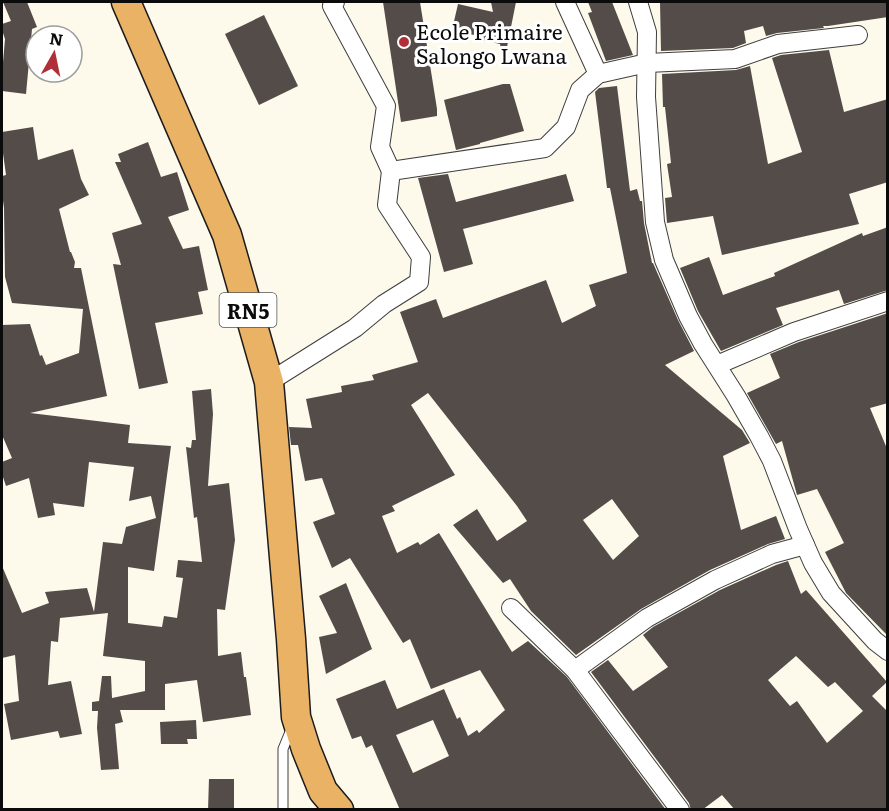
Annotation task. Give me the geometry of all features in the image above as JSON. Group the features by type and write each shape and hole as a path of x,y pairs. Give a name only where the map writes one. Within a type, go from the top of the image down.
{"highway":[{"name":"RN5","path":"126,2 227,235 268,382 296,717 323,791 339,810"}],"street":[{"path":"268,382 355,328 384,304 419,282 422,257 387,205 391,171 380,147 386,106 332,6 336,2"},
{"path":"565,2 598,74"},
{"path":"638,2 647,32 646,97 655,222 664,260 703,344 759,436 813,563 831,593 875,641 888,651"},
{"path":"391,171 545,148 566,127 580,90 598,74 647,63 735,59 777,44 858,35"},
{"path":"717,365 794,332 888,301"},
{"path":"575,670 647,618 715,580 772,554 805,545"},
{"path":"511,609 575,670 680,810"}],"lane":[{"path":"283,810 283,749 296,717"}],"building":[{"path":"3,2 27,2 36,24 24,24 26,94 2,91 5,39 2,24 11,21"},
{"path":"383,2 420,2 437,116 401,122"},
{"path":"491,2 516,2 504,62 500,44 482,40 483,37 452,30 458,4 493,12"},
{"path":"588,2 612,2 633,55 606,61 588,13 592,12"},
{"path":"660,2 888,2 888,17 766,36 763,26 744,31 746,43 733,48 661,51"},
{"path":"264,15 298,86 259,105 225,34"},
{"path":"829,50 844,112 888,99 888,182 849,194 859,224 722,255 713,216 667,223 665,198 672,197 667,164 671,163 665,107 663,107 662,74 736,70 750,66 768,164 802,152 772,58"},
{"path":"510,84 524,131 456,150 444,100"},
{"path":"617,86 630,191 637,189 640,201 642,201 652,263 694,351 665,365 742,430 750,443 723,456 741,530 776,516 785,539 768,544 710,570 641,609 576,655 531,611 510,579 503,583 453,525 477,509 497,541 527,521 428,393 411,405 455,475 392,506 395,511 382,516 397,553 418,542 420,545 439,533 512,652 528,641 567,677 666,810 400,810 372,745 366,748 361,736 352,739 336,699 385,680 397,709 444,689 457,719 460,717 468,736 477,730 479,733 505,710 480,670 431,689 410,639 403,643 350,558 332,568 313,522 335,514 322,478 305,481 298,445 291,445 289,427 312,428 306,399 342,392 341,386 374,380 372,375 418,362 400,312 436,299 443,318 546,280 562,323 596,306 589,285 627,273 610,188 607,188 595,92 599,88","holes":["612,499 639,536 613,560 583,520","433,720 449,756 413,773 396,735"]},
{"path":"33,127 38,160 73,149 81,179 89,195 59,209 70,252 75,262 74,268 81,268 107,396 30,413 130,425 128,443 171,446 154,571 128,567 128,623 162,627 164,616 177,618 183,578 176,577 178,560 202,562 197,517 194,518 186,447 191,448 192,440 196,440 192,391 211,389 213,414 208,486 229,483 235,540 225,610 217,609 218,656 241,652 251,715 203,722 197,680 165,684 165,710 120,710 123,722 115,724 119,769 101,770 97,728 98,711 92,711 92,702 99,701 102,676 111,676 112,698 145,691 145,661 103,656 108,613 60,618 58,642 51,641 48,685 71,681 82,734 60,738 58,731 11,740 4,704 19,701 15,655 2,658 2,566 22,613 49,603 45,592 87,588 94,612 103,542 122,544 126,527 156,518 151,496 129,501 134,467 89,462 84,507 53,503 55,515 38,518 29,478 6,486 2,474 2,462 12,458 2,435 2,325 30,324 40,356 42,355 46,365 79,353 83,309 12,303 5,277 2,176 6,175 2,132"},
{"path":"148,142 161,177 177,172 189,210 168,217 183,249 199,246 208,290 198,292 203,314 155,323 168,383 139,389 113,264 121,265 112,233 142,224 115,162 121,162 118,154"},
{"path":"448,174 456,202 566,174 574,201 463,229 473,264 444,272 418,178"},
{"path":"888,227 888,290 844,304 839,290 776,308 783,325 721,351 698,311 680,268 709,257 723,295 775,276 774,273 862,233 863,236"},
{"path":"888,313 888,403 870,408 888,451 888,636 846,593 825,552 844,543 817,489 797,495 782,441 776,444 747,393 780,378 770,354 799,342"},
{"path":"788,561 801,594 806,590 887,682 872,696 888,712 888,810 735,810 722,795 702,810 691,810 689,803 591,672 608,660 633,691 668,667 643,635 653,627 720,590","holes":["796,656 828,687 835,682 863,711 827,743 797,701 790,706 768,680"]},
{"path":"346,583 372,649 326,674 319,637 337,633 319,596"},
{"path":"196,720 197,739 187,739 188,744 161,744 160,722"},
{"path":"209,779 234,779 234,810 208,810"}],"place":[{"name":"Ecole Primaire Salongo Lwana","path":"404,42"}]}
